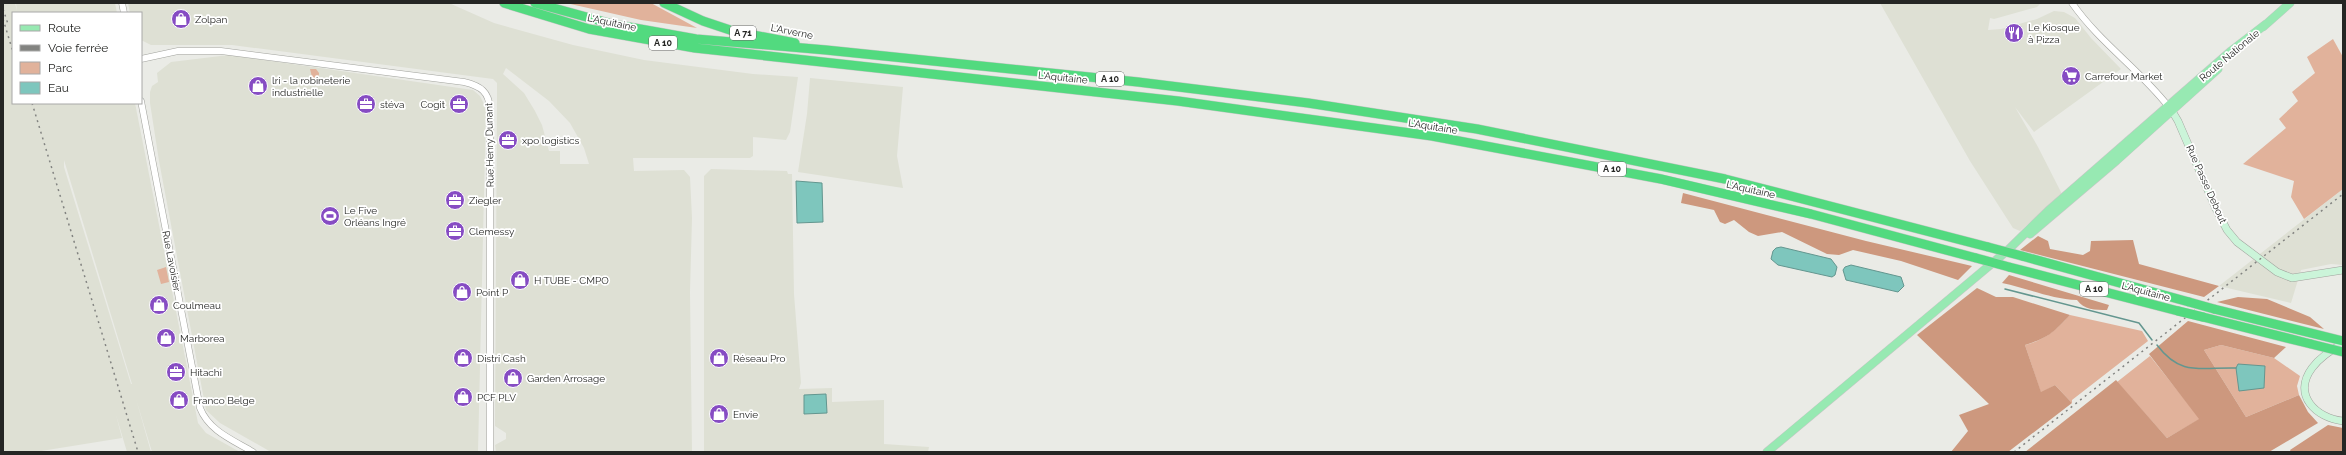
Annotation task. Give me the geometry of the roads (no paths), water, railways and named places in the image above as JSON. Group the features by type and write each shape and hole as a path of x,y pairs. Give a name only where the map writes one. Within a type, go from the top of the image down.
{"highway":[{"name":"L'Aquitaine","path":"504,3 589,29 695,48 1192,103 1439,138 1654,178 1810,214 2178,311 2343,352"},
{"name":"L'Aquitaine","path":"536,3 592,19 661,33 738,43 826,50 1145,83 1308,103 1477,129 1739,182 2343,342"},
{"name":"L'Arverne","path":"664,3 703,21 733,31 826,50"}],"main road":[{"name":"Route Nationale","path":"1766,452 2008,250 2063,207 2170,109 2290,3"},
{"name":"Rue Passe Debout","path":"2170,109 2216,209 2237,242 2277,272 2292,278 2343,270"},
{"path":"2343,342 2323,357 2312,368 2305,387 2308,400 2316,412 2328,419 2343,421"}],"street":[{"path":"2072,3 2098,36 2142,76 2170,109"},
{"name":"Rue Henry Dunant","path":"142,59 178,51 221,51 464,82 481,88 489,101 490,110 490,452"},
{"name":"Rue Lavoisier","path":"142,104 200,408 205,420 212,428 253,452"}],"water":[{"path":"796,181 822,183 823,222 797,223"},
{"path":"1781,247 1831,259 1837,267 1835,275 1832,277 1778,265 1771,259 1773,251 1776,248"},
{"path":"1851,265 1901,277 1904,286 1898,292 1846,280 1843,270 1845,267"},
{"path":"2238,364 2265,366 2264,388 2239,391 2236,368"},
{"path":"826,394 827,413 804,414 804,395"}],"waterway":[{"path":"2005,289 2139,323 2152,340"},
{"path":"2157,345 2166,355 2183,366 2202,369 2236,368"}],"railway":[{"path":"3,9 8,24"},
{"path":"3,19 12,49"},
{"path":"32,104 138,452"},
{"path":"2014,452 2343,194"}],"place":[{"name":"Zolpan","path":"181,19"},
{"name":"Le Kiosque à Pizza","path":"2014,33"},
{"name":"Carrefour Market","path":"2071,76"},
{"name":"lri - la robineterie industrielle","path":"258,86"},
{"name":"stéva","path":"366,104"},
{"name":"Cogit","path":"459,104"},
{"name":"xpo logistics","path":"508,140"},
{"name":"Ziegler","path":"455,200"},
{"name":"Le Five Orléans Ingré","path":"330,216"},
{"name":"Clemessy","path":"455,231"},
{"name":"H TUBE - CMPO","path":"520,280"},
{"name":"Point P","path":"462,292"},
{"name":"Coulmeau","path":"159,305"},
{"name":"Marborea","path":"166,338"},
{"name":"Distri Cash","path":"463,358"},
{"name":"Réseau Pro","path":"719,358"},
{"name":"Hitachi","path":"176,372"},
{"name":"Garden Arrosage","path":"513,378"},
{"name":"PCF PLV","path":"463,397"},
{"name":"Franco Belge","path":"179,400"},
{"name":"Envie","path":"719,414"}]}
